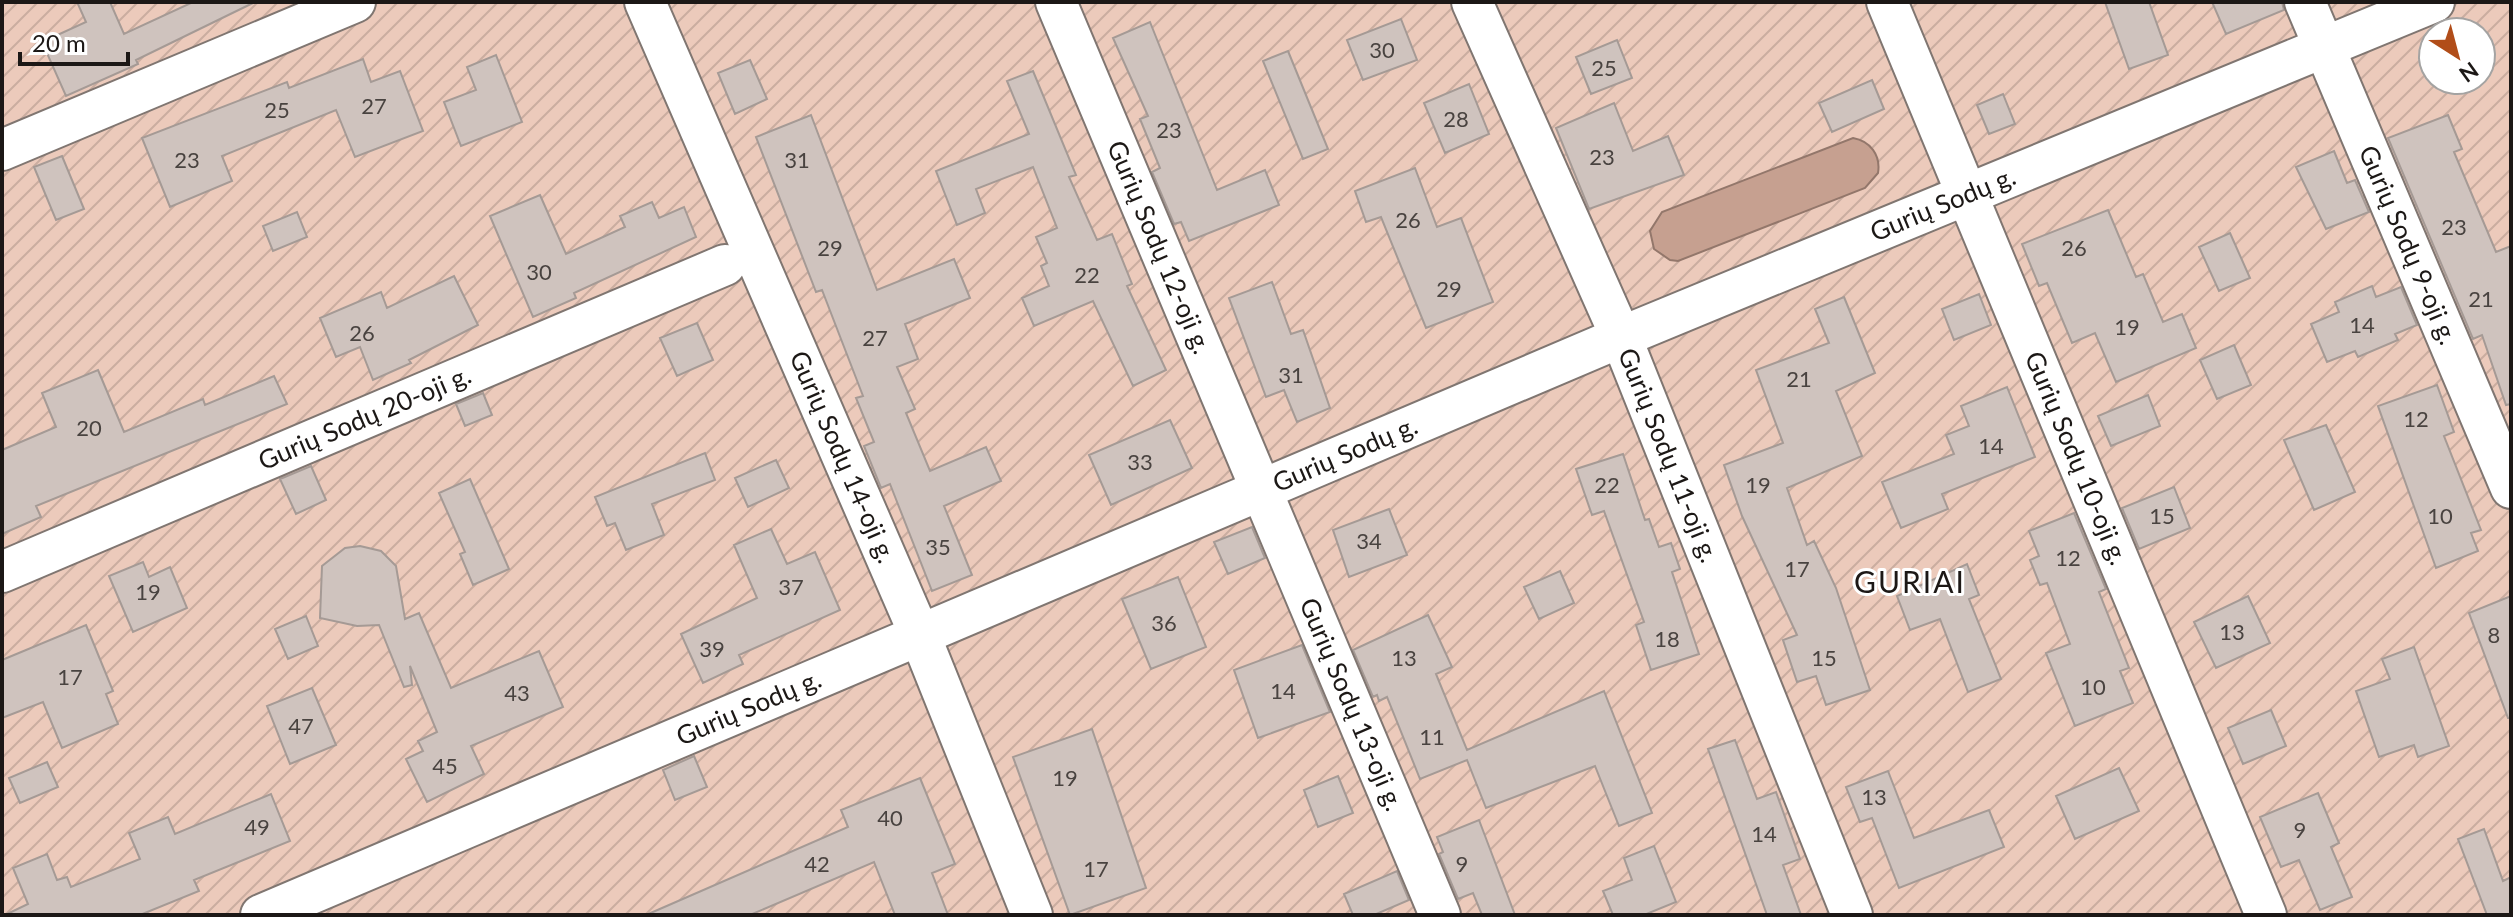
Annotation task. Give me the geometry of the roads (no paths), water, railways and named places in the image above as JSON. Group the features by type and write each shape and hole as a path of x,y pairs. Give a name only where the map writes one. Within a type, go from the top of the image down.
{"street":[{"path":"2,150 355,2"},
{"name":"Gurių Sodų 14-oji g.","path":"645,2 919,633 1032,915"},
{"name":"Gurių Sodų 12-oji g.","path":"1056,2 1264,491"},
{"name":"Gurių Sodų 11-oji g.","path":"1472,2 1621,337 1852,915"},
{"name":"Gurių Sodų 10-oji g.","path":"1887,2 1969,193 2266,915"},
{"name":"Gurių Sodų 9-oji g.","path":"2305,2 2511,488"},
{"name":"Gurių Sodų g.","path":"261,915 1621,337 2434,2"},
{"name":"Gurių Sodų 20-oji g.","path":"2,572 725,265"},
{"name":"Gurių Sodų 13-oji g.","path":"1264,491 1440,915"}],"district":[{"name":"GURIAI","path":"1910,583"}]}
